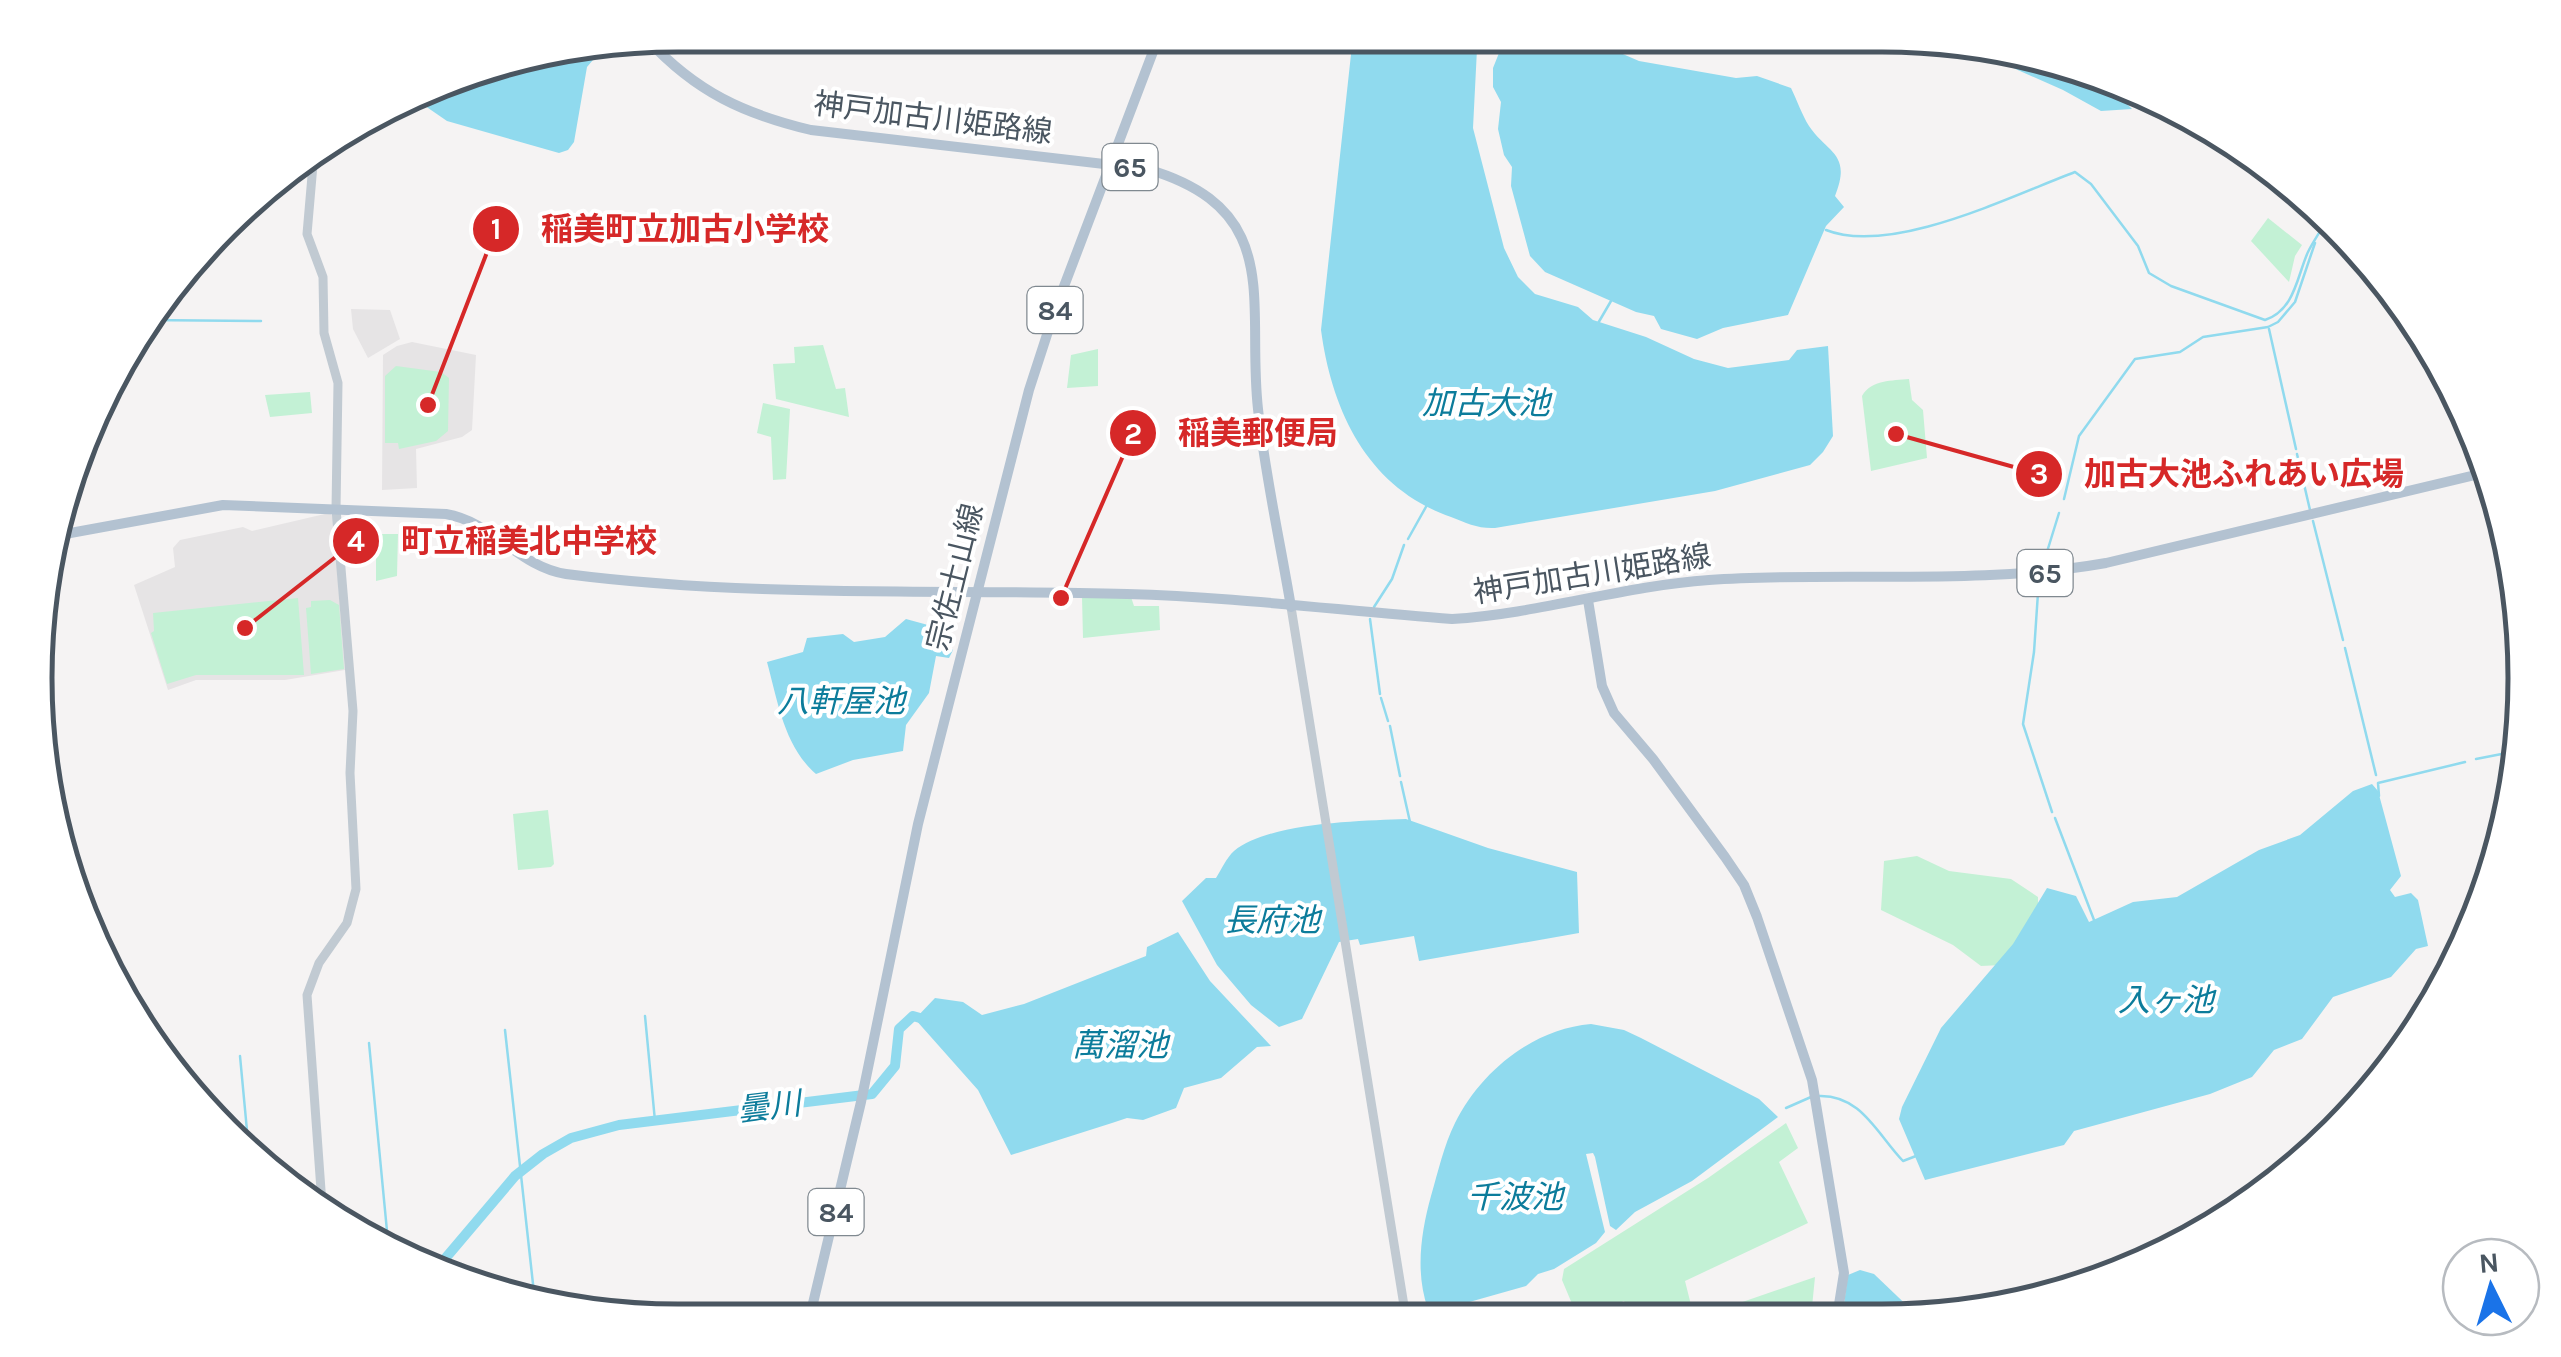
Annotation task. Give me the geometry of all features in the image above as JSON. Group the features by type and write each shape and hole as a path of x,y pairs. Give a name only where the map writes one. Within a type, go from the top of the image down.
{"main road":[{"name":"宗佐土山線","path":"812,1304 862,1097 911,854 1036,366 1153,52"},
{"name":"神戸加古川姫路線","path":"661,53 684,75 742,110 768,120 811,130 1112,164 1171,176 1202,192 1230,222 1248,255 1256,294 1257,406 1291,607 1452,619 1494,616 1684,582 2046,574 2475,476"},
{"path":"70,533 206,506 243,504 446,514 468,518 530,562 566,574 751,589 1133,594 1291,607"},
{"path":"1588,600 1604,693 1614,713 1681,795 1744,885 1814,1091 1844,1273 1839,1304"}],"street":[{"path":"312,171 307,234 323,277 324,333 338,383 336,508 353,711 350,772 356,890 348,923 318,964 307,995 321,1192"},
{"path":"1291,607 1404,1304"}],"shaded area":[{"path":"351,309 390,310 400,339 368,358 353,329"},
{"path":"412,342 476,355 472,430 462,437 416,449 417,488 382,490 383,355"},
{"path":"329,513 333,516 345,670 285,680 196,680 168,690 134,585 175,567 173,548 180,540 243,527 252,531"}],"green space":[{"path":"2268,218 2302,245 2289,282 2251,241"},
{"path":"823,345 836,389 845,388 849,417 776,399 773,364 795,363 794,347"},
{"path":"1098,349 1098,386 1067,388 1071,355"},
{"path":"396,366 441,372 449,378 448,431 436,441 399,449 398,443 385,443 385,376"},
{"path":"1909,379 1912,400 1923,410 1927,458 1871,471 1862,396 1877,384"},
{"path":"310,392 312,413 270,417 265,395"},
{"path":"763,403 790,409 786,479 773,480 771,437 757,433"},
{"path":"376,534 398,534 397,576 376,581"},
{"path":"1082,597 1131,597 1134,606 1159,606 1160,630 1083,638"},
{"path":"298,598 304,675 196,675 167,684 151,633 153,613"},
{"path":"330,600 339,605 344,669 311,674 306,608 311,607 311,601"},
{"path":"548,810 554,864 518,870 513,814"},
{"path":"1917,856 1949,871 2011,879 2038,897 2038,931 2002,965 1981,966 1953,945 1881,910 1884,861"},
{"path":"1786,1123 1798,1148 1779,1162 1808,1223 1685,1281 1691,1304 1624,1301 1572,1304 1562,1280 1564,1269 1708,1178"},
{"path":"1815,1277 1812,1304 1737,1304"}],"water":[{"name":"加古大池","path":"1351,52 1477,52 1473,128 1504,248 1518,277 1535,294 1578,307 1593,320 1728,368 1789,360 1797,350 1828,346 1833,436 1810,465 1715,491 1495,528 1478,527 1422,504 1376,467 1345,418 1334,390 1321,330"},
{"path":"1499,52 1618,52 1639,61 1736,78 1757,76 1791,88 1809,126 1836,155 1841,171 1835,196 1844,207 1826,226 1788,315 1723,328 1697,339 1661,329 1654,316 1636,312 1545,272 1530,256 1511,186 1512,167 1504,155 1498,129 1501,102 1493,87 1493,68"},
{"path":"594,58 587,67 574,142 568,150 559,153 447,121 425,106 516,74"},
{"path":"2011,67 2084,86 2129,103 2132,109 2101,111"},
{"name":"八軒屋池","path":"906,619 928,625 953,650 949,658 936,656 929,693 906,725 903,751 853,760 816,774 789,737 767,662 803,652 807,638 843,634 854,642 885,637"},
{"name":"入ヶ池","path":"2372,784 2378,791 2401,876 2390,890 2395,897 2411,893 2418,900 2428,946 2416,949 2391,977 2333,997 2302,1039 2274,1050 2252,1077 2210,1094 2074,1131 2064,1145 1925,1180 1899,1119 1902,1107 1941,1028 2013,944 2047,888 2076,896 2089,922 2133,902 2177,897 2259,850 2300,835 2353,791"},
{"name":"長府池","path":"1406,819 1488,848 1577,872 1579,933 1419,961 1414,936 1360,945 1358,939 1339,942 1302,1019 1279,1027 1251,1005 1217,965 1182,901 1206,878 1216,878 1234,851 1250,841 1316,825"},
{"name":"萬溜池","path":"1178,932 1210,981 1271,1046 1257,1047 1221,1078 1184,1088 1176,1108 1143,1120 1127,1118 1011,1155 978,1090 915,1019 935,998 963,1002 982,1015 1024,1004 1146,956 1147,947"},
{"name":"千波池","path":"1591,1024 1624,1030 1759,1099 1778,1117 1692,1181 1635,1212 1616,1230 1610,1226 1595,1157 1593,1153 1586,1154 1605,1232 1596,1243 1554,1269 1538,1274 1526,1286 1462,1304 1427,1304 1421,1267 1422,1238 1455,1123 1494,1070 1529,1044"},
{"path":"1860,1270 1874,1274 1905,1303 1844,1304 1848,1275"}],"waterway":[{"path":"1826,230 1853,236 1916,229 1985,208 2075,172 2091,184 2138,246 2149,273 2171,286 2265,320 2283,309 2289,300 2320,231"},
{"path":"2064,499 2079,436 2135,359 2180,352 2203,337 2278,322 2295,302 2315,243"},
{"path":"1597,325 1611,301"},
{"path":"166,320 261,321"},
{"path":"2269,329 2296,449"},
{"path":"2297,454 2310,510"},
{"path":"1408,539 1427,505"},
{"path":"2042,568 2059,513"},
{"path":"2313,521 2343,640"},
{"path":"1374,607 1392,579 1404,545"},
{"path":"2039,578 2034,652 2023,724 2052,812"},
{"path":"1370,619 1380,694"},
{"path":"2345,648 2376,775"},
{"path":"1381,698 1388,721"},
{"path":"1390,726 1400,776"},
{"path":"2476,759 2504,754"},
{"path":"2379,796 2378,783 2465,762"},
{"path":"1401,782 1410,822"},
{"path":"2055,818 2094,920"},
{"path":"645,1016 655,1121"},
{"name":"曇川","path":"445,1259 515,1176 571,1138 619,1125 872,1094 895,1066 899,1029 913,1016 927,1020"},
{"path":"505,1030 533,1287"},
{"path":"369,1043 387,1232"},
{"path":"240,1056 247,1131"},
{"path":"1818,1096 1833,1097 1857,1109 1903,1161 1916,1156"},
{"path":"1786,1108 1811,1097"}],"place":[{"name":"稲美町立加古小学校","path":"428,405"},
{"name":"加古大池ふれあい広場","path":"1896,434"},
{"name":"稲美郵便局","path":"1061,598"},
{"name":"町立稲美北中学校","path":"245,628"}]}
